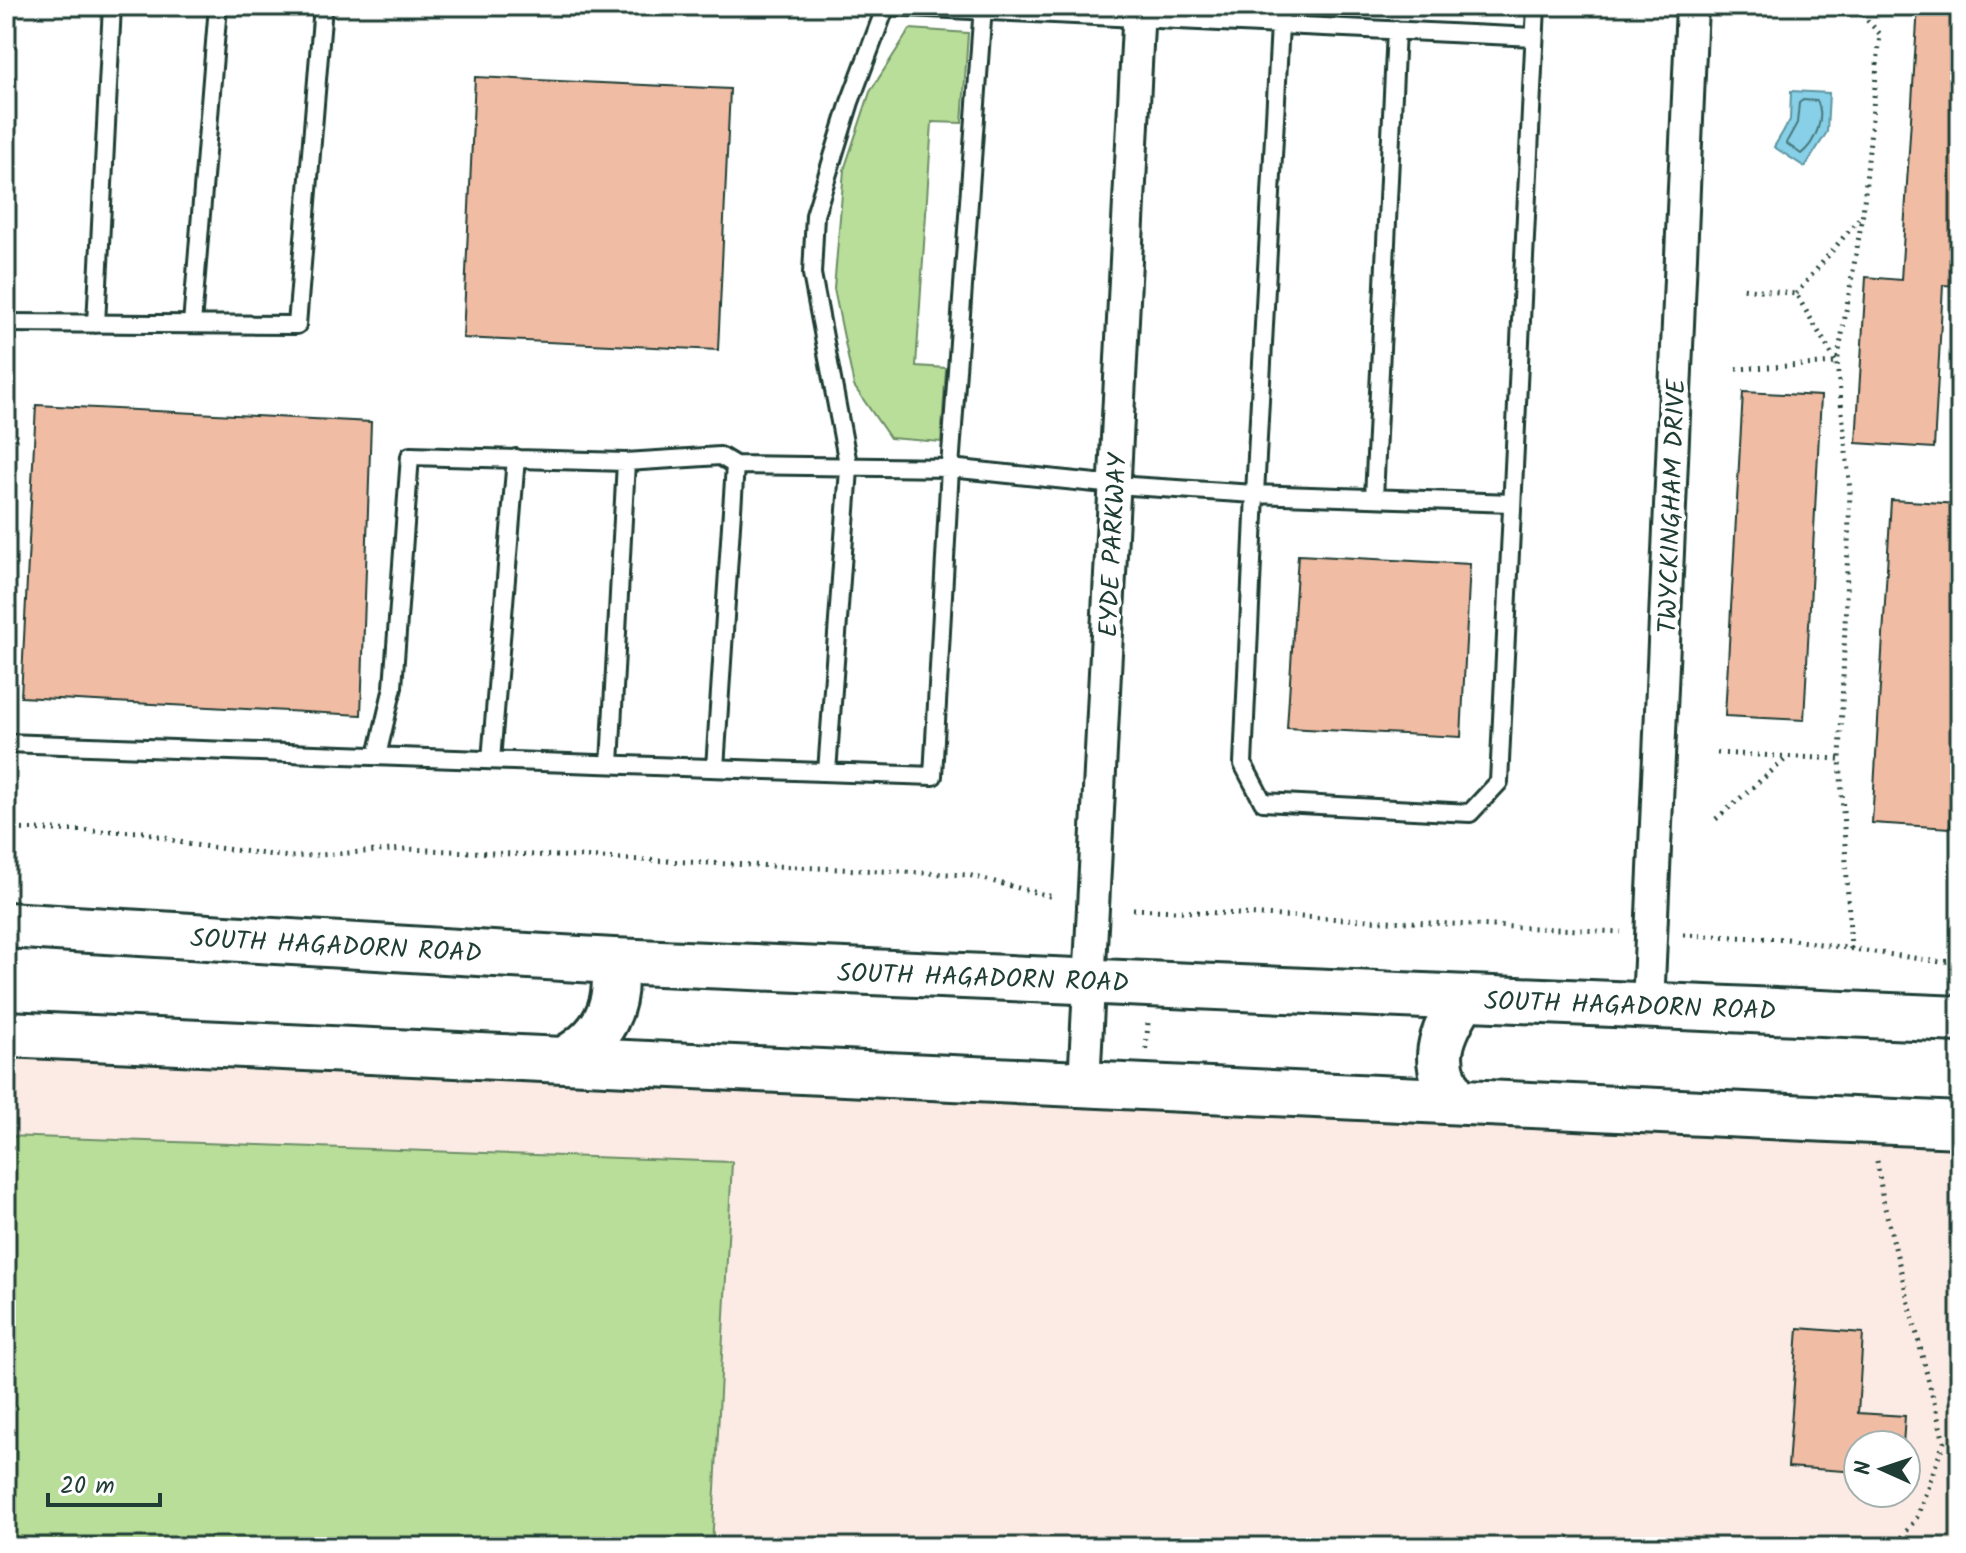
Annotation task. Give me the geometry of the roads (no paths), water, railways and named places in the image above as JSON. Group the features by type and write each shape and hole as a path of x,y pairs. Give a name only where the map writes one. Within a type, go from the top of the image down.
{"street":[{"name":"TWYCKINGHAM DRIVE","path":"1648,1006 1692,6"},
{"name":"EYDE PARKWAY","path":"1084,1084 1138,12"},
{"name":"SOUTH HAGADORN ROAD","path":"6,925 613,961 1960,1019"},
{"path":"563,1060 580,1051 605,1025 615,993 613,961"},
{"path":"1457,1101 1443,1083 1440,1052 1444,1029 1464,998"},
{"path":"6,1034 1960,1125"}],"lane":[{"path":"96,324 112,6"},
{"path":"192,324 218,6"},
{"path":"6,323 297,325 323,6"},
{"path":"827,772 849,469 812,274 815,215 850,102 886,6 1138,12 1280,25 1534,37"},
{"path":"1281,6 1243,764 1263,802 1470,813 1499,782 1536,6"},
{"path":"6,743 933,776 950,468 982,9"},
{"path":"1374,498 1396,30"},
{"path":"377,756 393,687 410,456 626,462 720,456 735,465 849,469 950,468 1115,485 1255,494 1512,503"},
{"path":"491,760 516,458"},
{"path":"610,764 626,462"},
{"path":"715,768 735,465"}],"water":[{"path":"1791,91 1829,93 1827,132 1805,167 1774,147 1790,120"}]}
